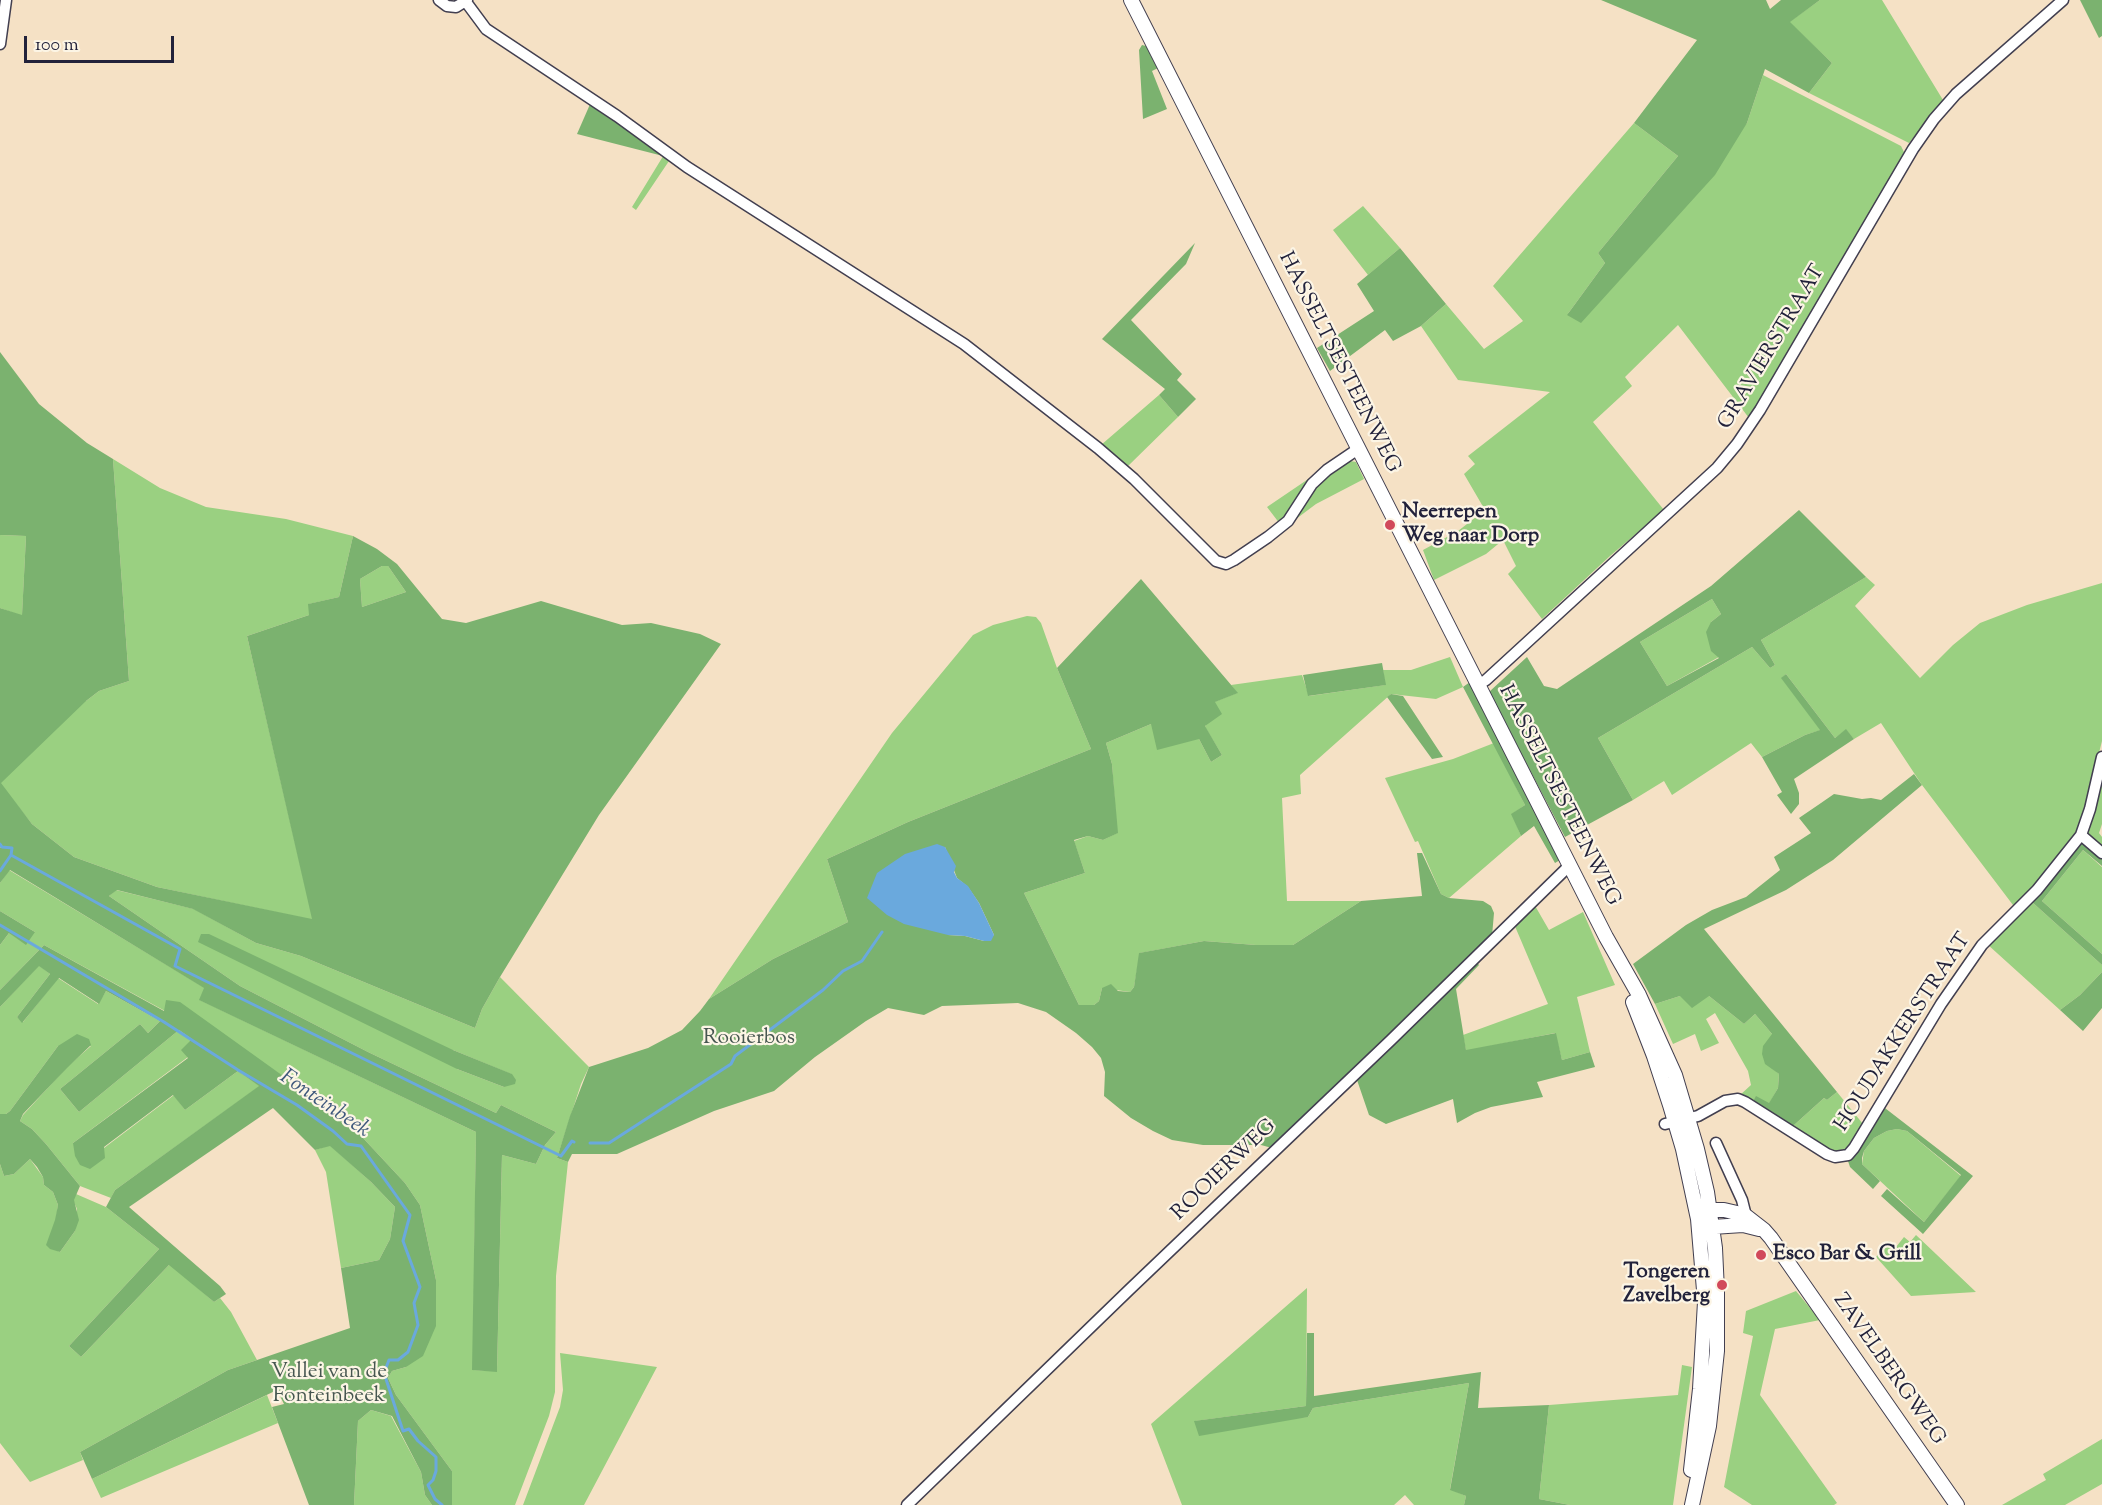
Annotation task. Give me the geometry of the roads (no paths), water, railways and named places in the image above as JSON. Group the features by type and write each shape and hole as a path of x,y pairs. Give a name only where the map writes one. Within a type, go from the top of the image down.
{"main road":[{"name":"HASSELTSESTEENWEG","path":"1131,0 1606,937 1625,968 1657,1032 1675,1075 1676,1121 1694,1194 1705,1302 1694,1452 1685,1505"},
{"name":"HASSELTSESTEENWEG","path":"1676,1121 1700,1159 1710,1210 1717,1291 1717,1351 1708,1426 1692,1505"},
{"path":"1710,1210 1698,1219 1712,1227 1744,1221"},
{"name":"ZAVELBERGWEG","path":"1710,1210 1724,1210 1764,1230 1957,1505"}],"street":[{"path":"0,44 6,0"},
{"path":"439,0 447,6 456,8 466,1 486,29 616,116 687,167 972,350 1098,448 1134,479 1216,561 1226,564 1268,537 1288,521 1312,484 1327,470 1358,449"},
{"name":"GRAVIERSTRAAT","path":"1478,685 1717,468 1760,410 1913,149 1934,119 1956,94 2063,0"},
{"path":"2102,758 2090,809 2081,835 2102,853"},
{"name":"HOUDAKKERSTRAAT","path":"1676,1121 1698,1116 1725,1101 1738,1100 1745,1102 1827,1154 1835,1157 1848,1155 1941,1004 1982,945 2037,890 2081,835"},
{"name":"ROOIERWEG","path":"907,1505 1400,1032 1570,865"},
{"path":"1716,1143 1742,1200 1744,1221"}],"water":[{"path":"937,844 945,847 956,866 954,872 957,878 968,886 979,903 994,935 991,941 948,935 904,924 887,915 867,898 877,873 905,854"}],"waterway":[{"name":"Fonteinbeek","path":"0,844 2,847 12,848 11,855 0,871"},
{"path":"11,855 180,949 175,966 561,1156 572,1141 574,1142"},
{"name":"Fonteinbeek","path":"0,925 164,1022 297,1105 347,1144 361,1146 410,1215 403,1241 420,1287 414,1303 418,1325 408,1352 398,1360 389,1360 384,1373 403,1431 409,1429 418,1441 436,1457 436,1471 433,1480 428,1485 435,1499 442,1505"},
{"path":"590,1143 609,1143 731,1064 735,1056 823,990 843,971 862,961 882,932"}],"place":[{"name":"Neerrepen Weg naar Dorp","path":"1390,525"},
{"name":"Esco Bar & Grill","path":"1761,1255"},
{"name":"Tongeren Zavelberg","path":"1722,1285"}],"park label":[{"name":"Rooierbos","path":"749,1039"},
{"name":"Vallei van de Fonteinbeek","path":"329,1385"}]}
